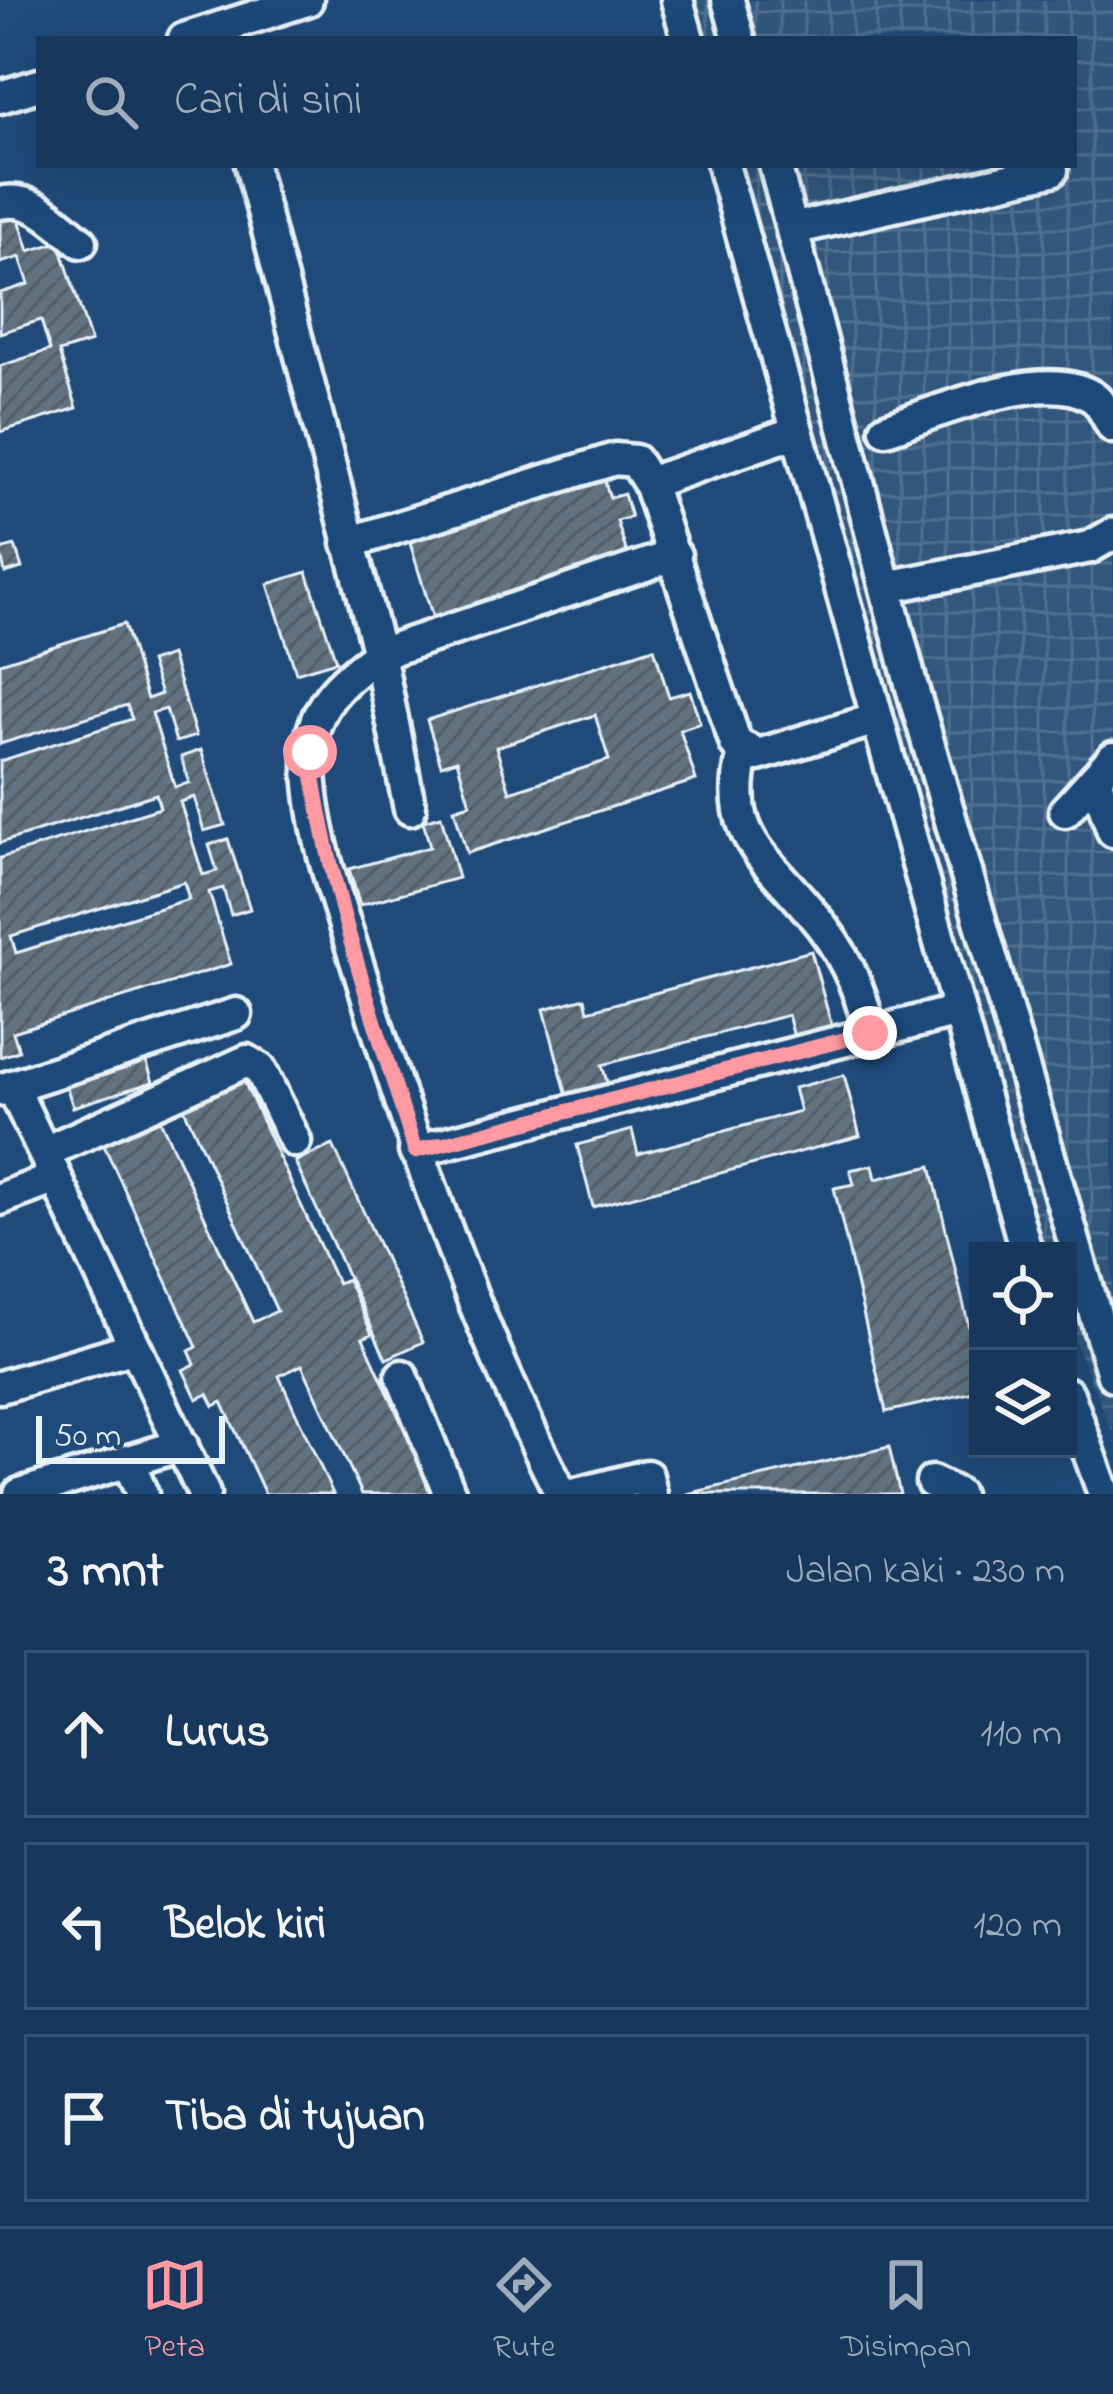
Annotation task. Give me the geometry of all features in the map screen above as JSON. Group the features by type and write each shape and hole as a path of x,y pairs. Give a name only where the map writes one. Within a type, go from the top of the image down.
{"lane":[{"path":"218,34 308,0"},
{"path":"677,0 687,36"},
{"path":"728,0 738,36"},
{"path":"0,98 36,86"},
{"path":"251,168 379,654 410,809"},
{"path":"724,168 1023,1242"},
{"path":"776,168 911,684 1113,1375"},
{"path":"793,229 1052,170"},
{"path":"0,203 15,199 34,206 81,242"},
{"path":"886,429 981,398 1039,387 1067,387 1094,397 1113,427"},
{"path":"649,483 796,433"},
{"path":"348,543 615,459 635,461 649,483 675,555 736,744 758,755 877,719"},
{"path":"887,587 1090,547 1113,534"},
{"path":"561,1494 470,1301 415,1151 339,904 320,826 310,752 321,708 342,679 379,654 675,555"},
{"path":"744,752 737,812 758,856 814,915 839,951 861,992 870,1033"},
{"path":"1065,811 1104,768"},
{"path":"1104,768 1113,831"},
{"path":"415,1151 958,1011"},
{"path":"205,1494 51,1165 6,1088 236,1014"},
{"path":"0,1198 51,1165 247,1060 260,1069 295,1142"},
{"path":"0,1387 135,1347"},
{"path":"402,1376 450,1494"},
{"path":"1077,1418 1105,1494"},
{"path":"20,1494 182,1445"},
{"path":"128,1461 142,1494"},
{"path":"577,1494 647,1476 651,1494"}],"shaded area":[{"path":"693,0 1113,0 1113,1434 1077,1347 1077,1242 1042,1242 885,729 738,168 1077,168 1077,36 703,36"}],"building":[{"path":"12,198 29,251 59,242 91,342 59,352 77,408 0,432 0,366 50,350 41,320 0,333 0,293 29,284 20,257 0,263 0,202"},
{"path":"601,469 610,498 624,494 631,517 617,521 628,557 517,602 514,593 433,618 406,530"},
{"path":"15,546 22,568 5,573 0,550"},
{"path":"307,572 336,661 296,673 268,584"},
{"path":"124,624 147,699 161,694 150,662 171,655 196,736 176,742 166,709 152,713 175,787 189,783 181,757 201,750 225,825 204,831 194,797 180,802 203,875 217,871 209,845 228,839 250,909 231,915 223,888 209,892 231,964 13,1032 19,1051 0,1057 0,858 160,808 156,794 0,843 0,761 132,719 127,705 0,744 0,663","holes":["184,882 189,899 16,953 11,936"]},
{"path":"654,648 669,697 690,691 700,723 680,730 696,780 467,853 454,809 470,804 457,760 441,765 427,720","holes":["595,715 609,760 510,792 496,747"]},
{"path":"441,816 458,878 360,905 349,869 430,847 423,821"},
{"path":"811,951 832,1027 794,1037 788,1015 602,1065 608,1085 567,1096 544,1009 585,998 588,1011"},
{"path":"145,1057 153,1082 73,1107 65,1082"},
{"path":"241,1075 337,1283 347,1279 372,1334 363,1338 434,1494 362,1494 302,1365 279,1376 333,1494 265,1494 222,1402 214,1406 208,1394 197,1399 183,1370 195,1364 189,1351 197,1347 101,1139 157,1113 253,1322 277,1311 181,1102"},
{"path":"844,1075 860,1136 593,1207 577,1145 632,1130 638,1154 800,1111 794,1088"},
{"path":"333,1145 423,1342 386,1359 295,1162"},
{"path":"873,1165 876,1179 931,1166 969,1328 969,1393 886,1412 834,1188 854,1184 850,1170"},
{"path":"889,1447 900,1494 687,1494"}],"route":[{"path":"310,752 320,826 339,904 415,1151 870,1033"}]}
